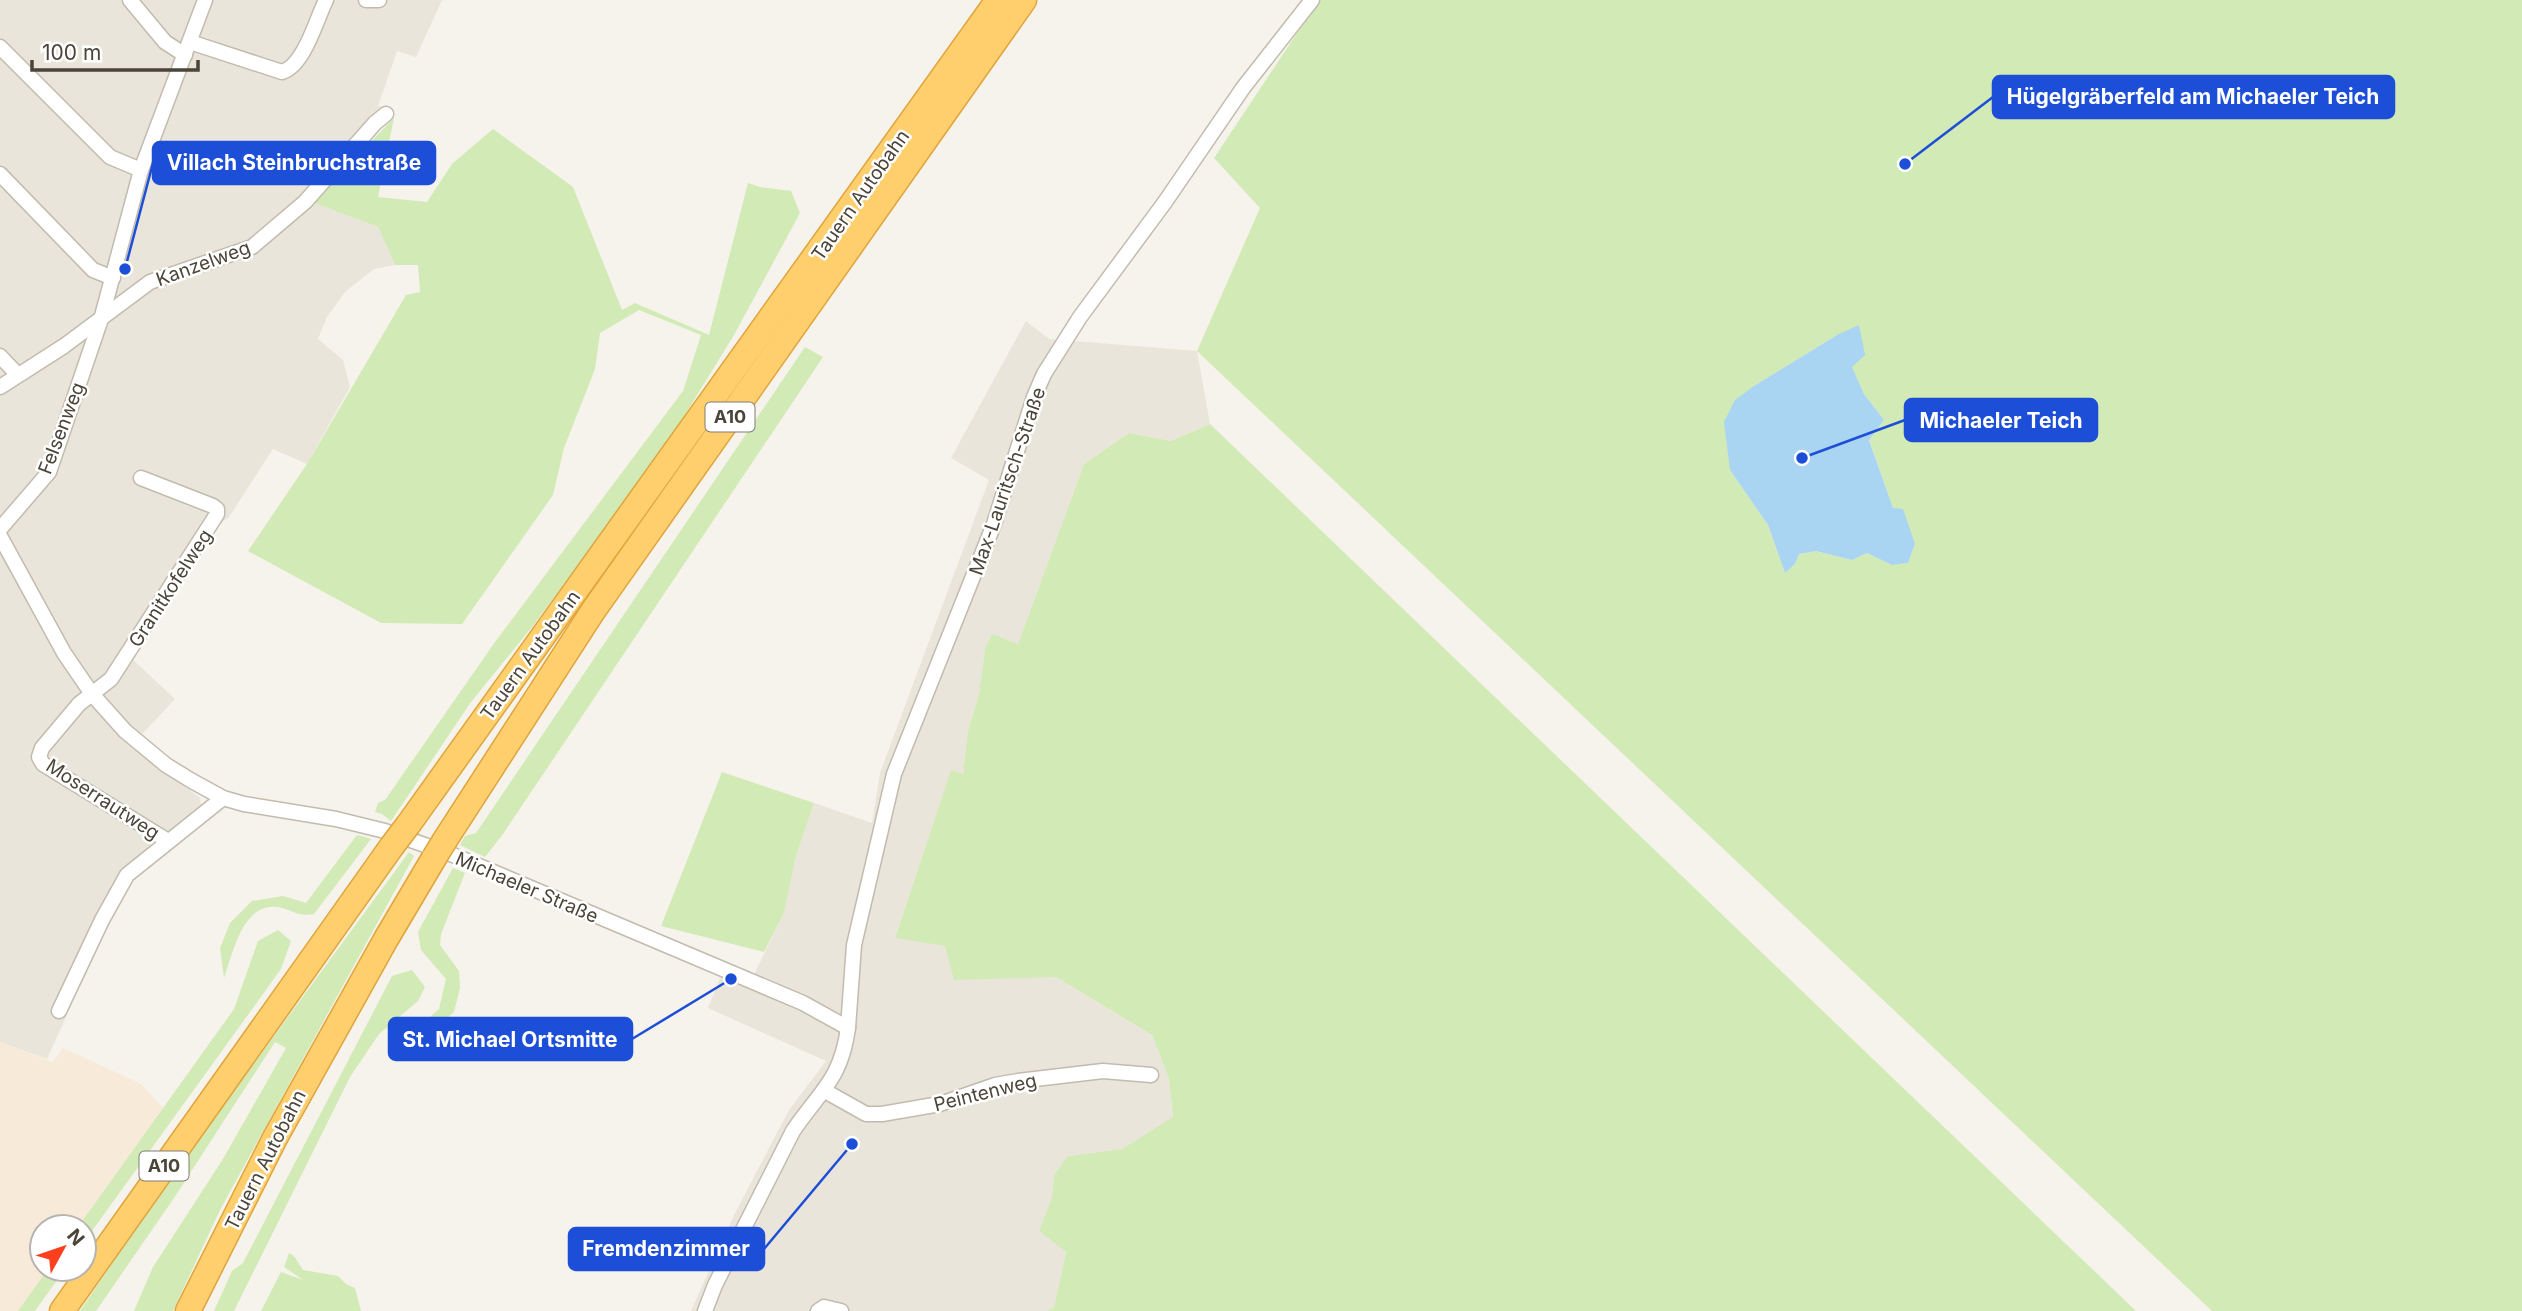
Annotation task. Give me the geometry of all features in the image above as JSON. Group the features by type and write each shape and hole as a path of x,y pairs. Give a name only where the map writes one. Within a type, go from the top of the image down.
{"highway":[{"name":"Tauern Autobahn","path":"62,1311 998,0"},
{"name":"Tauern Autobahn","path":"188,1311 275,1138 386,939 440,849 593,611 1024,0"}],"street":[{"path":"130,0 165,42 282,72 298,62 326,0"},
{"name":"Felsenweg","path":"0,529 48,472 102,316 141,170 205,0"},
{"path":"366,0 379,0"},
{"name":"Max-Lauritsch-Straße","path":"848,1028 854,945 894,774 994,524 1034,397 1044,374 1080,317 1165,202 1243,89 1312,0"},
{"path":"0,47 110,156 141,170"},
{"name":"Kanzelweg","path":"0,387 64,346 150,282 252,247 305,202 386,114"},
{"path":"0,174 93,270 113,278"},
{"path":"0,356 17,374"},
{"name":"Granitkofelweg","path":"92,694 111,679 217,514 217,509 213,506 141,478"},
{"name":"Michaeler Straße","path":"0,536 64,653 92,694 125,731 166,765 223,798 385,831 453,855 803,1003 848,1028"},
{"name":"Moserrautweg","path":"92,694 79,704 42,748 40,757 43,764 168,841"},
{"name":"Moserrautweg","path":"59,1011 102,920 128,876 223,798"},
{"path":"705,1311 715,1285 793,1131 825,1090 845,1053 848,1028"},
{"name":"Peintenweg","path":"825,1090 866,1114 882,1114 940,1104 1018,1081 1103,1071 1151,1075"},
{"path":"818,1311 824,1307 841,1311"}],"shaded area":[{"path":"0,0 442,0 416,57 397,51 378,106 384,107 313,202 378,227 395,265 374,269 345,292 327,317 318,339 343,360 350,387 307,464 273,449 229,517 215,528 131,658 175,699 131,746 200,798 201,806 124,871 54,1011 66,1017 47,1059 0,1042"},
{"path":"1026,321 1049,339 1197,351 1210,424 1171,441 1129,433 1084,464 1018,644 992,635 985,649 979,694 968,731 963,774 951,771 895,937 945,946 1056,977 1152,1035 1169,1079 1173,1118 1122,1149 1068,1156 1054,1175 1052,1197 1039,1231 1066,1251 1054,1307 1047,1311 691,1311 735,1213 789,1110 826,1061 708,1008 721,976 748,987 784,913 796,856 814,803 872,823 880,773 989,480 951,458"},
{"path":"0,1042 53,1062 63,1048 141,1084 163,1108 88,1213 28,1213 28,1283 38,1283 18,1311 0,1311"}],"green space":[{"path":"1319,0 2522,0 2522,1311 2212,1311 1197,351 1260,208 1214,158","holes":["1837,335 1864,394 1884,420 1869,439 1893,508 1915,544 1908,563 1892,565 1867,553 1852,560 1816,551 1799,554 1795,564 1785,573 1768,525 1730,470 1754,386"]},
{"path":"394,118 378,197 427,202 452,164 493,129 573,187 622,310 635,303 709,335 748,183 791,191 800,213 734,335 662,452 532,627 471,702 391,821 375,812 378,803 385,800 495,642 683,391 701,335 639,310 600,333 595,369 564,448 553,495 462,624 381,623 248,551 307,464 406,295 420,292 418,265 395,265 378,227 312,202"},
{"path":"805,347 823,357 503,834 485,857 460,845 465,836 476,833"},
{"path":"1210,424 2136,1311 1047,1311 1054,1307 1066,1252 1039,1231 1052,1197 1054,1175 1068,1156 1122,1149 1173,1117 1169,1079 1152,1035 1056,977 954,980 945,946 895,938 951,770 963,774 968,731 979,694 985,649 992,634 1018,644 1084,464 1129,433 1171,441"},
{"path":"722,772 814,803 796,856 784,913 764,952 661,926"},
{"path":"357,835 371,839 314,914 298,914 277,907 265,908 255,913 247,921 235,944 224,978 220,948 230,923 252,901 283,896 306,903"},
{"path":"409,852 414,856 220,1210 173,1311 134,1311 153,1267 223,1159 286,1048 275,1042 174,1198 96,1311 80,1311 170,1178"},
{"path":"453,868 465,873 441,934 440,945 459,971 460,988 454,1012 424,1038 415,1030 439,1009 446,979 421,950 418,932"},
{"path":"278,930 291,941 281,969 98,1223 98,1213 88,1213 234,1009 258,941"},
{"path":"412,970 425,987 418,1001 379,1034 350,1077 234,1311 214,1311 232,1271 243,1263 392,976"},
{"path":"289,1253 303,1270 338,1276 355,1288 361,1311 261,1311 281,1272 303,1280 284,1267"},
{"path":"38,1283 55,1283 35,1311 18,1311"}],"water":[{"path":"1859,325 1865,355 1852,367 1864,394 1884,420 1869,440 1893,508 1903,509 1915,544 1908,563 1892,565 1867,553 1852,560 1816,551 1799,554 1795,564 1785,573 1768,525 1730,470 1724,422 1735,400 1754,386 1837,335"}],"place":[{"name":"Hügelgräberfeld am Michaeler Teich","path":"1905,164"},
{"name":"Villach Steinbruchstraße","path":"125,269"},
{"name":"Michaeler Teich","path":"1802,458"},
{"name":"St. Michael Ortsmitte","path":"731,979"},
{"name":"Fremdenzimmer","path":"852,1144"}]}
